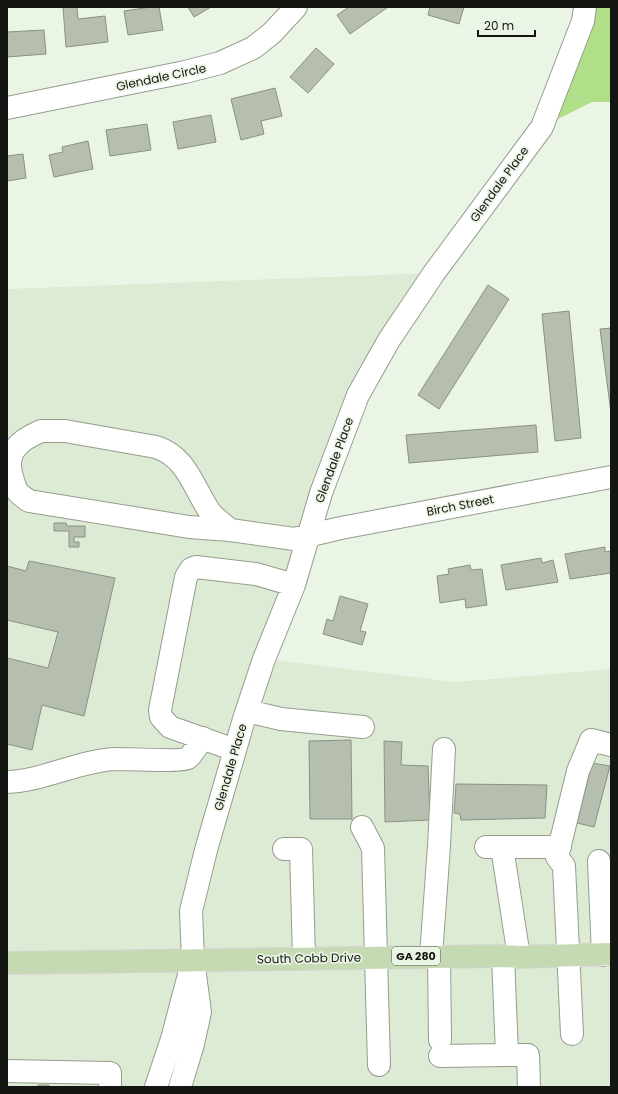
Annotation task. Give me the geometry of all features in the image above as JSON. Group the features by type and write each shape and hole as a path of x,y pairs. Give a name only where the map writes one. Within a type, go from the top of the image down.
{"main road":[{"name":"South Cobb Drive","path":"7,963 607,954"}],"street":[{"name":"Glendale Circle","path":"7,108 185,72 220,63 253,48 272,33 296,7"},
{"name":"Glendale Place","path":"193,960 190,911 212,849 235,750 264,658 294,584 321,493 358,395 389,340 434,273 542,127 583,21 585,7"},
{"name":"Birch Street","path":"230,530 210,513 183,465 168,451 156,447 65,431 41,431 28,436 19,444 10,456 9,467 16,493 29,501 189,527 230,530 294,539 309,534 611,477"},
{"path":"235,750 170,727 161,717 160,710 182,589 187,572 196,567 249,573 294,584"},
{"path":"247,712 282,719 363,727"},
{"path":"7,782 21,781 62,769 113,759 158,759 177,761 188,758 202,738"},
{"path":"572,1034 562,856 578,771 591,740 611,745"},
{"path":"444,749 435,956 440,1048 506,1055 528,1055 529,1087"},
{"path":"362,827 373,848 379,1065"},
{"path":"506,1055 511,956 494,847 562,856"},
{"path":"284,849 301,849 304,958"},
{"path":"599,861 607,954"},
{"path":"156,1087 172,1040 193,960"},
{"path":"180,1087 193,1044 200,1012 193,960"},
{"path":"7,1071 110,1073 110,1087"}],"shaded area":[{"path":"434,273 389,340 265,659 456,682 611,669 611,1087 7,1087 7,289"}],"green space":[{"path":"585,7 611,7 611,102 592,102 542,127"}],"building":[{"path":"63,7 77,7 78,19 105,16 108,42 66,47"},
{"path":"159,7 163,30 128,35 124,11"},
{"path":"188,7 211,7 194,17"},
{"path":"349,7 388,7 350,34 337,15"},
{"path":"430,7 464,7 459,24 428,15"},
{"path":"44,30 46,54 7,57 7,32"},
{"path":"316,48 334,64 308,93 290,77"},
{"path":"275,88 282,116 261,121 264,134 241,140 231,99"},
{"path":"211,115 216,142 178,149 173,122"},
{"path":"147,124 151,150 110,156 106,130"},
{"path":"88,141 93,169 54,177 49,155 63,152 62,147"},
{"path":"23,154 26,178 7,181 7,156"},
{"path":"488,285 509,299 439,409 418,395"},
{"path":"569,311 581,438 555,441 542,314"},
{"path":"611,328 611,413 600,329"},
{"path":"536,425 538,452 409,463 406,435"},
{"path":"54,523 66,523 67,526 85,526 85,537 74,537 74,542 79,542 79,547 69,547 69,531 54,531"},
{"path":"605,547 605,552 611,551 611,573 570,579 565,554"},
{"path":"541,558 542,563 553,560 558,582 506,590 501,565"},
{"path":"29,561 115,578 84,716 42,705 32,750 7,744 7,658 48,668 58,632 7,620 7,566 26,571"},
{"path":"470,565 471,570 482,569 487,605 466,608 465,599 440,603 437,576 449,574 448,569"},
{"path":"340,596 368,604 360,631 366,632 362,645 323,634 327,619 333,621"},
{"path":"351,740 352,819 310,819 309,741"},
{"path":"384,741 402,742 401,765 428,766 430,820 385,822"},
{"path":"592,763 610,766 594,827 577,823"},
{"path":"456,784 547,785 545,818 461,820 460,814 454,813"},
{"path":"38,1085 49,1085 49,1087 38,1087"}]}
